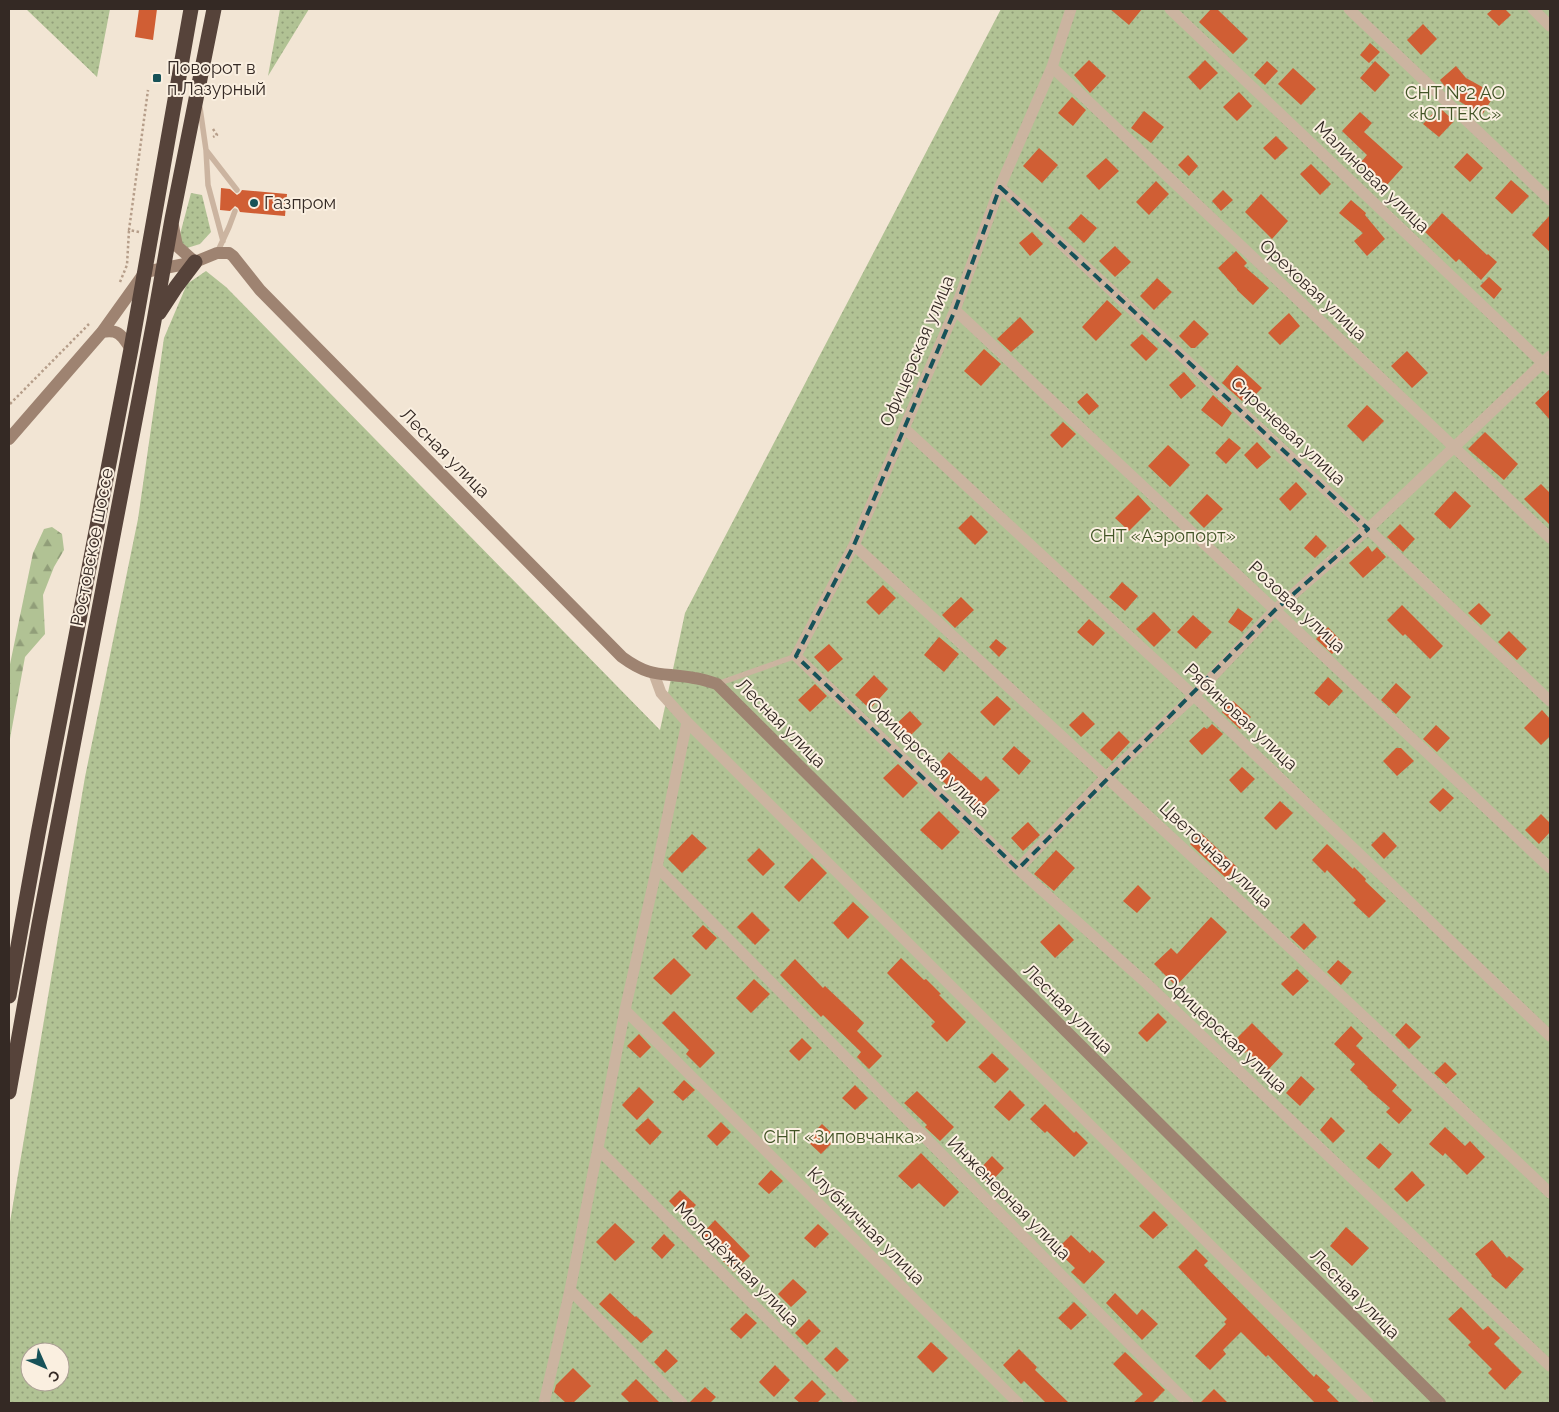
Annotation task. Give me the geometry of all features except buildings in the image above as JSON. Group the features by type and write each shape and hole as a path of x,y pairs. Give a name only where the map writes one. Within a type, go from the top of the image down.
{"highway":[{"name":"Ростовское шоссе","path":"9,996 38,834 131,349 191,9"},
{"name":"Ростовское шоссе","path":"9,1092 172,219 214,9"},
{"path":"154,321 179,282 195,262"}],"street":[{"name":"Офицерская улица","path":"1071,9 1052,66 1000,188 955,310 854,545 796,656 1018,869 1145,982 1550,1366"},
{"name":"Малиновая улица","path":"1170,9 1548,363"},
{"path":"1349,9 1550,200"},
{"path":"1532,9 1550,26"},
{"name":"Ореховая улица","path":"1052,66 1550,538"},
{"name":"Сиреневая улица","path":"1000,188 1368,529 1550,701"},
{"path":"172,219 177,246 195,262"},
{"path":"9,439 102,332 145,272 195,262 218,253"},
{"name":"Лесная улица","path":"218,253 229,253 233,256 260,290 622,657 637,668 654,674 695,678 717,684 1440,1403"},
{"name":"Розовая улица","path":"955,310 1550,868"},
{"path":"102,332 118,332 131,349"},
{"path":"1018,869 1106,776 1194,696 1275,610 1368,529 1453,447 1548,363"},
{"name":"Рябиновая улица","path":"904,428 1194,696 1550,1036"},
{"name":"Цветочная улица","path":"854,545 1106,776 1550,1193"},
{"path":"654,674 661,693 687,722 1368,1403"},
{"path":"544,1403 570,1290 625,1010 658,867 687,722"},
{"name":"Инженерная улица","path":"658,867 1188,1403"},
{"name":"Клубничная улица","path":"625,1010 1018,1403"},
{"name":"Молодёжная улица","path":"598,1149 852,1403"},
{"path":"570,1290 682,1403"}],"lane":[{"path":"198,91 206,150 208,185 223,241"},
{"path":"206,150 237,190"},
{"path":"218,253 234,211"},
{"path":"717,684 796,656"}],"path":[{"path":"119,284 127,265 129,230 148,90"},
{"path":"129,230 151,234"},
{"path":"10,404 91,323"}],"highlighted area":[{"path":"1000,187 1368,529 1275,610 1018,869 796,656 854,545 955,310"}],"green space":[{"path":"26,9 110,9 97,77"},
{"path":"280,9 309,9 268,76"},
{"path":"1001,9 1550,9 1550,1403 9,1403 9,1228 85,777 138,519 164,338 187,284 206,271 226,287 660,730 685,613"},
{"path":"191,193 202,195 211,232 200,244 187,248 178,242"},
{"path":"52,527 62,534 64,550 54,567 43,595 45,634 25,657 9,744 9,669 33,553 44,529"}],"place":[{"name":"Поворот в п.Лазурный","path":"157,78"},
{"name":"Газпром","path":"254,203"}],"park label":[{"name":"СНТ №2 АО «ЮГТЕКС»","path":"1455,104"},
{"name":"СНТ «Аэропорт»","path":"1163,536"},
{"name":"СНТ «Зиповчанка»","path":"844,1137"}]}
